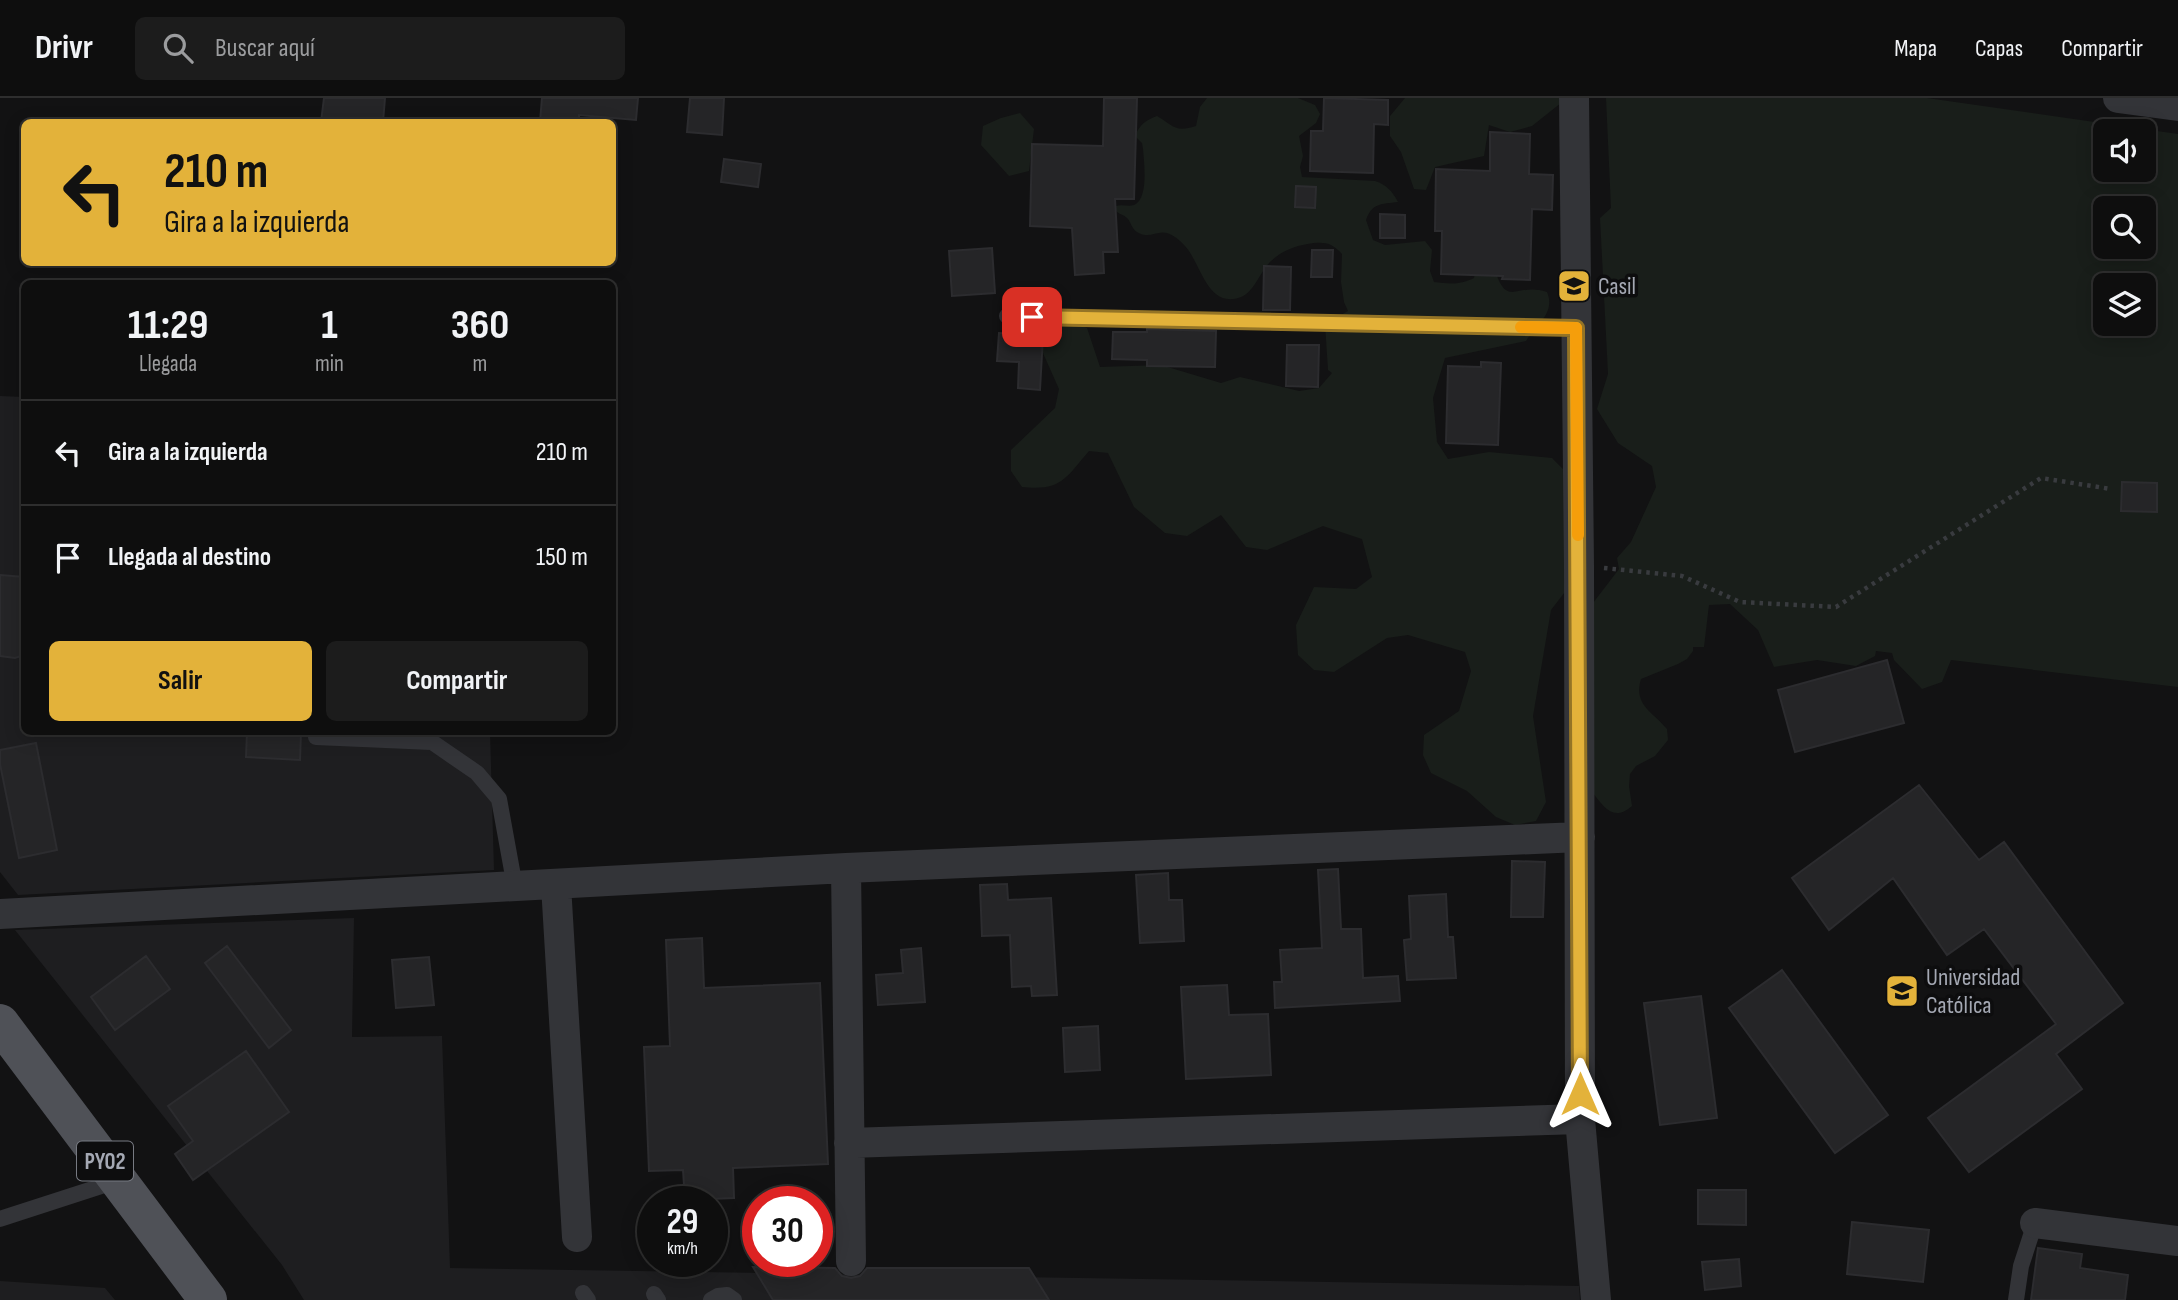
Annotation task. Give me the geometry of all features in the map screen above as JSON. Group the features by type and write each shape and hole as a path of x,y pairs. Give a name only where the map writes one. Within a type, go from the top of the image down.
{"main road":[{"name":"PY02","path":"0,1023 208,1300"}],"street":[{"path":"1574,98 1579,566 1580,1119 1596,1300"},
{"path":"2118,98 2178,106"},
{"path":"0,914 846,868 1580,837"},
{"path":"846,868 851,1261"},
{"path":"556,885 577,1237"},
{"path":"849,1143 1580,1119"},
{"path":"2035,1223 2178,1241"}],"lane":[{"path":"1007,316 1576,328"},
{"path":"316,737 432,742 477,773 499,799 515,887"},
{"path":"0,1219 120,1180"},
{"path":"2016,1300 2021,1266 2035,1223"},
{"path":"712,1300 727,1295 734,1300"}],"path":[{"path":"1579,566 1682,576 1740,601 1836,607 2041,478 2111,489"}],"shaded area":[{"path":"1207,98 1298,98 1315,105 1320,114 1316,123 1299,136 1303,156 1300,167 1302,177 1375,181 1389,189 1398,202 1378,205 1371,210 1366,220 1373,240 1385,245 1425,241 1432,250 1430,271 1434,282 1464,282 1474,278 1476,268 1493,264 1498,279 1508,291 1547,292 1547,313 1526,341 1445,358 1433,398 1437,442 1448,459 1489,452 1552,458 1567,473 1585,566 1551,610 1533,716 1546,802 1536,821 1515,825 1496,817 1467,791 1431,773 1423,755 1424,735 1459,711 1471,671 1465,652 1408,635 1387,638 1334,672 1314,670 1298,655 1296,625 1314,587 1356,589 1372,577 1362,539 1323,526 1267,550 1246,547 1221,515 1187,536 1165,533 1134,507 1108,453 1089,451 1068,476 1046,487 1022,487 1011,471 1011,450 1055,408 1059,389 1035,335 1047,318 1087,328 1100,367 1161,365 1221,383 1240,377 1299,391 1319,388 1332,373 1328,370 1325,324 1348,311 1341,282 1342,254 1336,248 1330,244 1319,243 1290,249 1270,262 1246,294 1240,298 1224,298 1210,288 1190,253 1176,238 1164,233 1143,235 1134,229 1126,217 1115,210 1116,206 1134,205 1142,196 1143,149 1142,143 1135,136 1141,125 1157,116 1178,128 1196,126 1200,107"},
{"path":"1405,98 1566,99 1532,126 1510,132 1489,125 1484,156 1435,167 1426,190 1414,189 1401,152 1390,136 1390,116"},
{"path":"1606,98 1927,98 2093,122 2093,182 2156,182 2156,131 2178,134 2178,687 1951,660 1942,682 1922,689 1894,660 1892,653 1876,651 1875,656 1856,666 1817,660 1774,667 1758,630 1730,604 1709,605 1704,647 1693,647 1687,659 1641,679 1639,688 1642,702 1667,729 1668,740 1655,756 1636,766 1630,774 1632,806 1620,813 1605,808 1592,792 1593,603 1619,569 1617,558 1631,542 1656,487 1652,466 1618,443 1597,409 1608,374 1600,218 1611,208"},
{"path":"1020,113 1034,129 1029,171 1009,176 981,145 983,126"},
{"path":"0,396 21,397 21,735 490,735 494,870 18,895 0,872"},
{"path":"354,918 352,1037 442,1036 450,1268 637,1271 637,1277 728,1277 728,1272 742,1273 742,1277 833,1277 833,1274 1579,1286 1580,1300 304,1300 282,1265 15,930"},
{"path":"0,1281 105,1288 115,1300 0,1300"}],"building":[{"path":"324,98 385,98 383,119 321,119"},
{"path":"542,98 638,98 636,120 579,115 579,119 540,119"},
{"path":"690,98 724,98 722,135 687,132"},
{"path":"1104,98 1137,98 1134,199 1115,199 1118,252 1103,252 1104,273 1075,275 1072,228 1030,226 1032,144 1103,146"},
{"path":"1324,98 1388,100 1388,125 1374,124 1373,173 1310,171 1311,131 1323,131"},
{"path":"1490,132 1530,134 1529,174 1553,175 1552,210 1532,209 1530,280 1502,279 1503,276 1441,274 1442,231 1435,231 1436,169 1490,171"},
{"path":"724,159 761,164 758,187 721,182"},
{"path":"1296,186 1316,187 1315,208 1295,207"},
{"path":"1380,214 1405,215 1405,238 1380,238"},
{"path":"992,248 995,293 952,296 949,251"},
{"path":"1312,250 1333,250 1332,277 1311,277"},
{"path":"1264,266 1291,267 1290,310 1263,310"},
{"path":"1147,329 1216,331 1215,367 1147,366 1147,360 1112,359 1113,332 1147,332"},
{"path":"999,333 1043,336 1040,390 1018,388 1019,362 997,361"},
{"path":"1287,345 1319,345 1318,387 1286,386"},
{"path":"1481,362 1501,363 1498,445 1446,443 1448,366 1481,367"},
{"path":"2122,482 2157,483 2157,512 2121,511"},
{"path":"0,575 21,577 21,656 0,656"},
{"path":"1887,660 1904,723 1795,752 1778,690"},
{"path":"247,735 301,735 300,760 246,757"},
{"path":"36,743 57,850 19,858 0,764 0,750"},
{"path":"1919,785 1979,860 2004,842 2123,1003 2056,1054 2082,1089 1969,1172 1928,1118 2056,1024 1984,929 1947,955 1893,878 1829,930 1792,878"},
{"path":"1512,861 1545,862 1543,917 1511,917"},
{"path":"1338,869 1341,929 1361,929 1363,978 1398,976 1400,1001 1275,1008 1274,982 1282,982 1280,950 1322,948 1318,870"},
{"path":"1168,873 1169,900 1182,900 1184,941 1140,943 1136,875"},
{"path":"1007,884 1008,900 1051,898 1057,995 1032,996 1031,986 1012,987 1010,935 982,936 980,885"},
{"path":"1446,894 1448,937 1453,937 1456,978 1407,980 1404,940 1411,939 1409,896"},
{"path":"702,938 704,988 820,983 828,1164 733,1168 734,1198 728,1198 728,1186 684,1186 683,1170 649,1171 644,1047 670,1046 666,940"},
{"path":"227,946 291,1030 269,1048 205,963"},
{"path":"921,948 925,1002 878,1005 876,975 903,973 901,950"},
{"path":"146,956 170,989 115,1030 91,997"},
{"path":"429,957 434,1005 396,1008 392,960"},
{"path":"1782,970 1888,1115 1835,1153 1729,1008"},
{"path":"1227,985 1229,1015 1268,1014 1271,1075 1186,1079 1181,987"},
{"path":"1701,996 1717,1118 1660,1125 1644,1003"},
{"path":"1098,1026 1100,1070 1065,1072 1063,1028"},
{"path":"246,1051 289,1112 193,1180 175,1154 193,1141 168,1106"},
{"path":"1698,1190 1746,1190 1746,1225 1698,1224"},
{"path":"1852,1222 1929,1230 1923,1282 1847,1274"},
{"path":"2038,1248 2082,1254 2080,1268 2128,1275 2125,1300 2031,1300"},
{"path":"1739,1259 1741,1286 1705,1290 1702,1262"},
{"path":"833,1268 842,1276 851,1278 860,1276 867,1268 1029,1268 1049,1300 773,1300 759,1277 833,1277"}],"slow traffic":[{"path":"1521,327 1576,328 1578,535"}],"place":[{"name":"Casil","path":"1574,286"},
{"name":"Universidad Católica","path":"1902,991"}],"route":[{"path":"1032,317 1576,328 1580,1094"}]}
